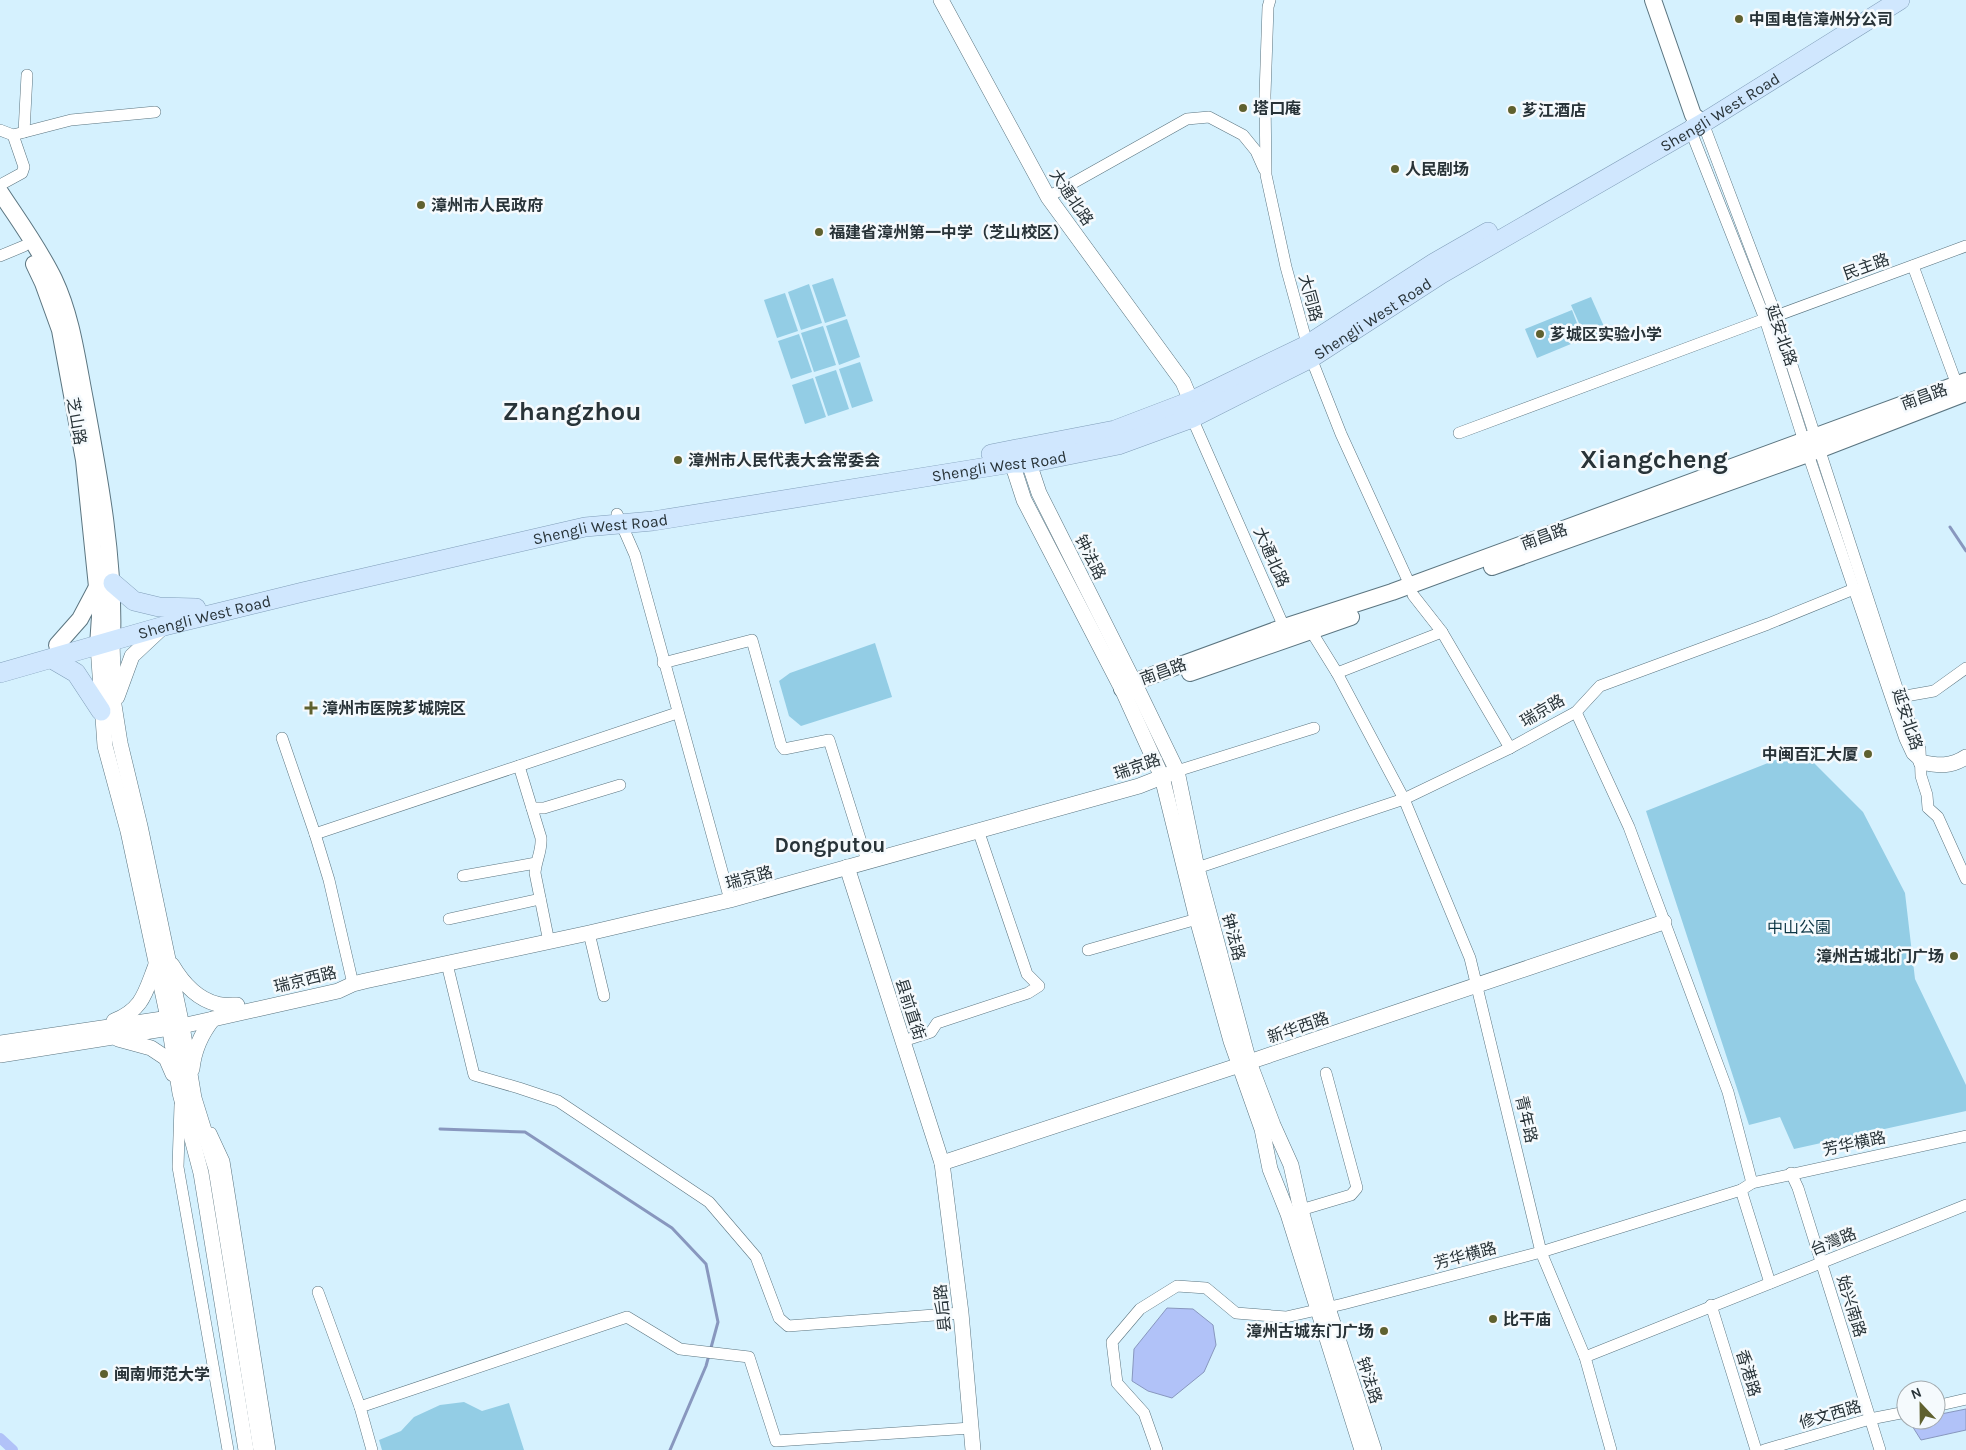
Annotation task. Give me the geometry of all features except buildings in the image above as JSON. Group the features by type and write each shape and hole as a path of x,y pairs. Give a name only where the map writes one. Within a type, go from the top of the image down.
{"main road":[{"name":"延安北路","path":"1653,0 1695,122"},
{"name":"Shengli West Road","path":"1695,122 1880,0"},
{"name":"Shengli West Road","path":"0,673 54,652 105,638 164,626 585,526 620,519 654,521 1021,456 1118,445 1309,351 1900,0"},
{"path":"0,192 33,239 55,280 71,327 96,458 105,585 105,638 196,608 582,515 620,519"},
{"name":"芝山路","path":"0,212 24,246 43,283 60,330 105,585"},
{"name":"南昌路","path":"1130,690 1311,631 1412,590 1963,392"},
{"path":"105,585 134,601 158,606 196,608"},
{"path":"0,661 54,652 105,585"},
{"name":"南昌路","path":"1130,690 1284,627 1412,590"},
{"path":"54,652 108,708"}],"street":[{"name":"大通北路","path":"942,0 1048,197 1183,382 1192,409 1284,627"},
{"name":"大同路","path":"1270,0 1268,7 1265,95 1266,175 1286,267 1309,351 1341,434 1412,590 1442,632 1510,748"},
{"path":"0,185 22,172 24,167 19,133 27,75"},
{"path":"0,130 19,133 71,120 156,112"},
{"path":"1048,197 1187,119 1209,117 1243,135 1256,151 1266,175"},
{"name":"延安北路","path":"1695,122 1771,317 1812,445 1920,749 1921,762"},
{"path":"0,256 24,246"},
{"name":"民主路","path":"1459,433 1966,246"},
{"path":"1913,266 1963,392"},
{"name":"延安北路","path":"1812,445 1854,589 1905,739 1912,754 1921,762"},
{"name":"钟法路","path":"1021,456 1024,500 1177,771 1197,919 1231,1041 1245,1064 1291,1165 1294,1212"},
{"path":"620,519 635,555 730,900"},
{"name":"瑞京路","path":"1191,870 1404,799 1510,748 1576,712 1600,686 1768,624 1854,589"},
{"path":"108,708 132,656 164,626"},
{"name":"青年路","path":"1311,631 1337,673 1404,799 1470,958 1542,1252 1584,1356 1611,1450"},
{"path":"1337,673 1442,632"},
{"path":"105,638 108,708 105,746 162,962 175,1022 246,1450"},
{"path":"664,663 752,640 781,745 784,749 829,740 867,861"},
{"path":"1900,697 1934,691 1966,668"},
{"name":"钟法路","path":"1130,690 1162,777 1191,870 1245,1064 1270,1169 1294,1212 1362,1450"},
{"path":"1576,712 1629,828 1728,1092 1752,1183"},
{"path":"316,834 678,713"},
{"path":"1177,771 1314,728"},
{"path":"282,738 316,834 329,880 353,984"},
{"path":"1966,757 1958,763 1945,766 1921,762 1921,776 1927,795 1928,808 1938,817 1966,879"},
{"path":"519,766 541,838 542,850 536,863 535,873 549,942"},
{"name":"瑞京路","path":"353,984 589,934 730,900 1139,786 1177,771"},
{"path":"532,808 544,808 620,785"},
{"path":"904,1041 931,1032 937,1023 1028,992 1039,986 1027,974 978,830"},
{"path":"463,876 536,863"},
{"name":"县前直街","path":"847,867 942,1162"},
{"path":"449,918 540,899"},
{"path":"1088,950 1197,919"},
{"name":"新华西路","path":"942,1162 1245,1064 1664,922"},
{"path":"589,934 604,996"},
{"path":"162,962 196,993 217,1004 237,1005"},
{"path":"99,1027 126,1016 140,1004 162,962"},
{"path":"447,964 474,1075 558,1101 709,1202 756,1257 779,1318 788,1326 961,1313"},
{"name":"瑞京西路","path":"0,1055 112,1037 337,981 353,984"},
{"name":"瑞京西路","path":"0,1043 99,1027 213,1019 338,991 353,984"},
{"path":"213,1019 201,1035 193,1059 186,1089 178,1167 228,1450"},
{"path":"112,1037 151,1048 166,1058 186,1089 224,1161 270,1450"},
{"path":"1294,1212 1351,1195 1357,1188 1326,1073"},
{"path":"186,1089 216,1169 261,1450"},
{"name":"芳华横路","path":"1157,1450 1144,1413 1117,1383 1112,1342 1140,1309 1177,1286 1206,1288 1236,1313 1286,1317 1542,1252 1741,1190 1752,1183 1966,1136"},
{"name":"县后路","path":"942,1162 961,1313 973,1450"},
{"name":"始兴南路","path":"1791,1173 1798,1188 1880,1450"},
{"path":"1741,1190 1770,1283"},
{"name":"台灣路","path":"1584,1356 1655,1330 1711,1305 1822,1264 1966,1206"},
{"path":"318,1292 360,1407 372,1450"},
{"name":"香港路","path":"1711,1305 1756,1450"},
{"name":"钟法路","path":"1323,1309 1374,1450"},
{"path":"360,1407 626,1317 680,1349 749,1357 776,1441 971,1428"},
{"path":"1946,1404 1966,1399"},
{"name":"修文西路","path":"1764,1450 1870,1419 1896,1414"}],"green space":[{"path":"833,278 846,316 825,323 812,285"},
{"path":"809,284 822,323 801,330 788,292"},
{"path":"785,293 798,331 777,338 764,300"},
{"path":"1591,297 1606,331 1586,339 1571,305"},
{"path":"1572,310 1583,339 1537,358 1525,329"},
{"path":"847,319 860,357 839,365 826,326"},
{"path":"823,326 836,365 814,372 801,333"},
{"path":"799,334 812,372 791,379 778,341"},
{"path":"860,362 873,401 852,408 839,369"},
{"path":"836,370 849,409 828,416 815,377"},
{"path":"813,378 826,417 805,424 792,385"},
{"path":"875,643 892,697 801,726 789,716 779,681 790,673"},
{"name":"中山公園","path":"1801,750 1863,812 1905,893 1915,979 1966,1085 1966,1111 1794,1149 1780,1117 1749,1125 1646,811"},
{"path":"464,1402 482,1411 509,1403 524,1450 382,1450 379,1440 401,1431 414,1417 440,1405"}],"shaded area":[{"path":"1167,1308 1193,1309 1213,1325 1216,1345 1204,1372 1172,1398 1148,1391 1132,1381 1134,1349"},
{"path":"1966,1409 1966,1430 1921,1440 1915,1430 1946,1430 1946,1413"}],"waterway":[{"path":"1950,527 1966,551"},
{"path":"440,1129 525,1132 672,1228 706,1264 718,1322 706,1366 670,1450"},
{"path":"0,1438 13,1450"}],"place":[{"name":"中国电信漳州分公司","path":"1739,19"},
{"name":"塔口庵","path":"1243,108"},
{"name":"芗江酒店","path":"1512,110"},
{"name":"人民剧场","path":"1395,169"},
{"name":"漳州市人民政府","path":"421,205"},
{"name":"福建省漳州第一中学（芝山校区）","path":"819,232"},
{"name":"芗城区实验小学","path":"1540,334"},
{"name":"漳州市人民代表大会常委会","path":"678,460"},
{"name":"漳州市医院芗城院区","path":"311,708"},
{"name":"中闽百汇大厦","path":"1868,754"},
{"name":"漳州古城北门广场","path":"1954,956"},
{"name":"比干庙","path":"1493,1319"},
{"name":"漳州古城东门广场","path":"1384,1331"},
{"name":"闽南师范大学","path":"104,1374"}],"district":[{"name":"Zhangzhou","path":"572,411"},
{"name":"Xiangcheng","path":"1654,459"},
{"name":"Dongputou","path":"830,845"}]}
